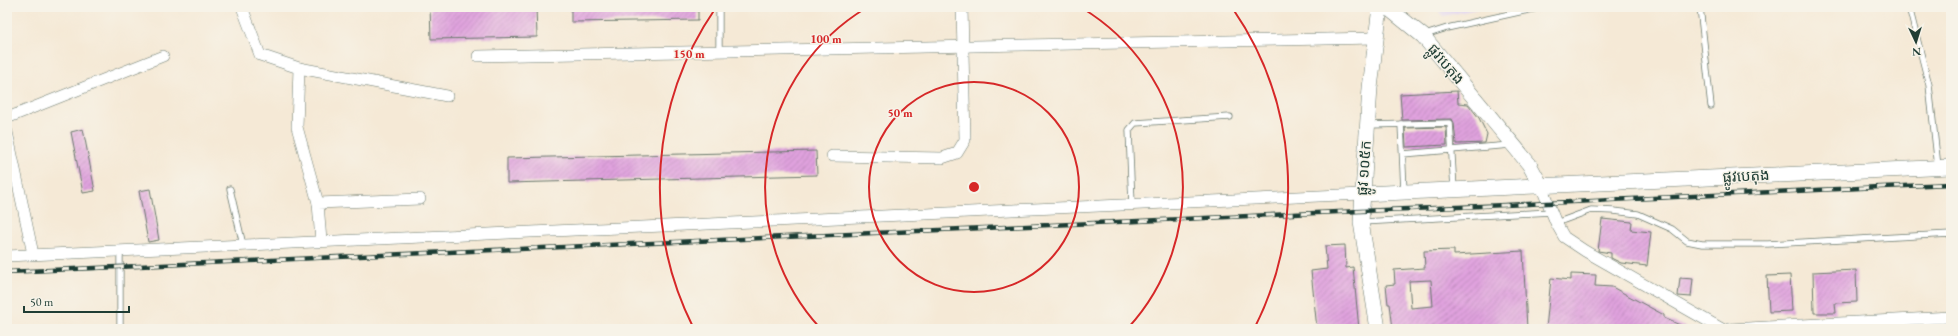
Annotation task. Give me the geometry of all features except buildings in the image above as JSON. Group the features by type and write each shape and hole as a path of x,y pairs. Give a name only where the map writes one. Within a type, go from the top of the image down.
{"main road":[{"name":"ផ្លូវ ១០៥ក","path":"1378,329 1361,222 1367,126 1375,38 1380,7"},
{"name":"ផ្លូវបេតុង","path":"1387,7 1423,36 1529,164 1541,186"},
{"name":"ផ្លូវបេតុង","path":"1362,194 1945,167"}],"street":[{"path":"242,7 260,55 299,68 447,96"},
{"path":"832,156 942,158 957,153 965,140 962,7"},
{"path":"478,56 1375,38"},
{"path":"7,118 163,56"},
{"path":"299,68 297,127 318,204 320,241"},
{"path":"7,132 33,254"},
{"path":"1541,186 1556,223 1564,237 1585,252 1722,329"},
{"path":"7,256 1362,194"},
{"path":"318,204 420,199"},
{"path":"1729,329 1951,317"}],"lane":[{"path":"719,7 719,52"},
{"path":"1423,36 1447,28 1542,7"},
{"path":"1700,7 1711,106"},
{"path":"1909,7 1929,85 1945,167"},
{"path":"1132,204 1129,130 1135,123 1230,117"},
{"path":"1367,126 1450,123 1454,190"},
{"path":"1401,124 1404,192"},
{"path":"1402,154 1514,145"},
{"path":"230,189 243,245"},
{"path":"1556,223 1591,210 1638,214 1672,229 1687,241 1702,244 1768,244 1951,234"},
{"path":"1361,222 1552,212"},
{"path":"120,250 120,329"}],"shaded area":[{"path":"1436,7 1486,7 1443,16"}],"railway":[{"path":"7,272 1951,184"}]}
